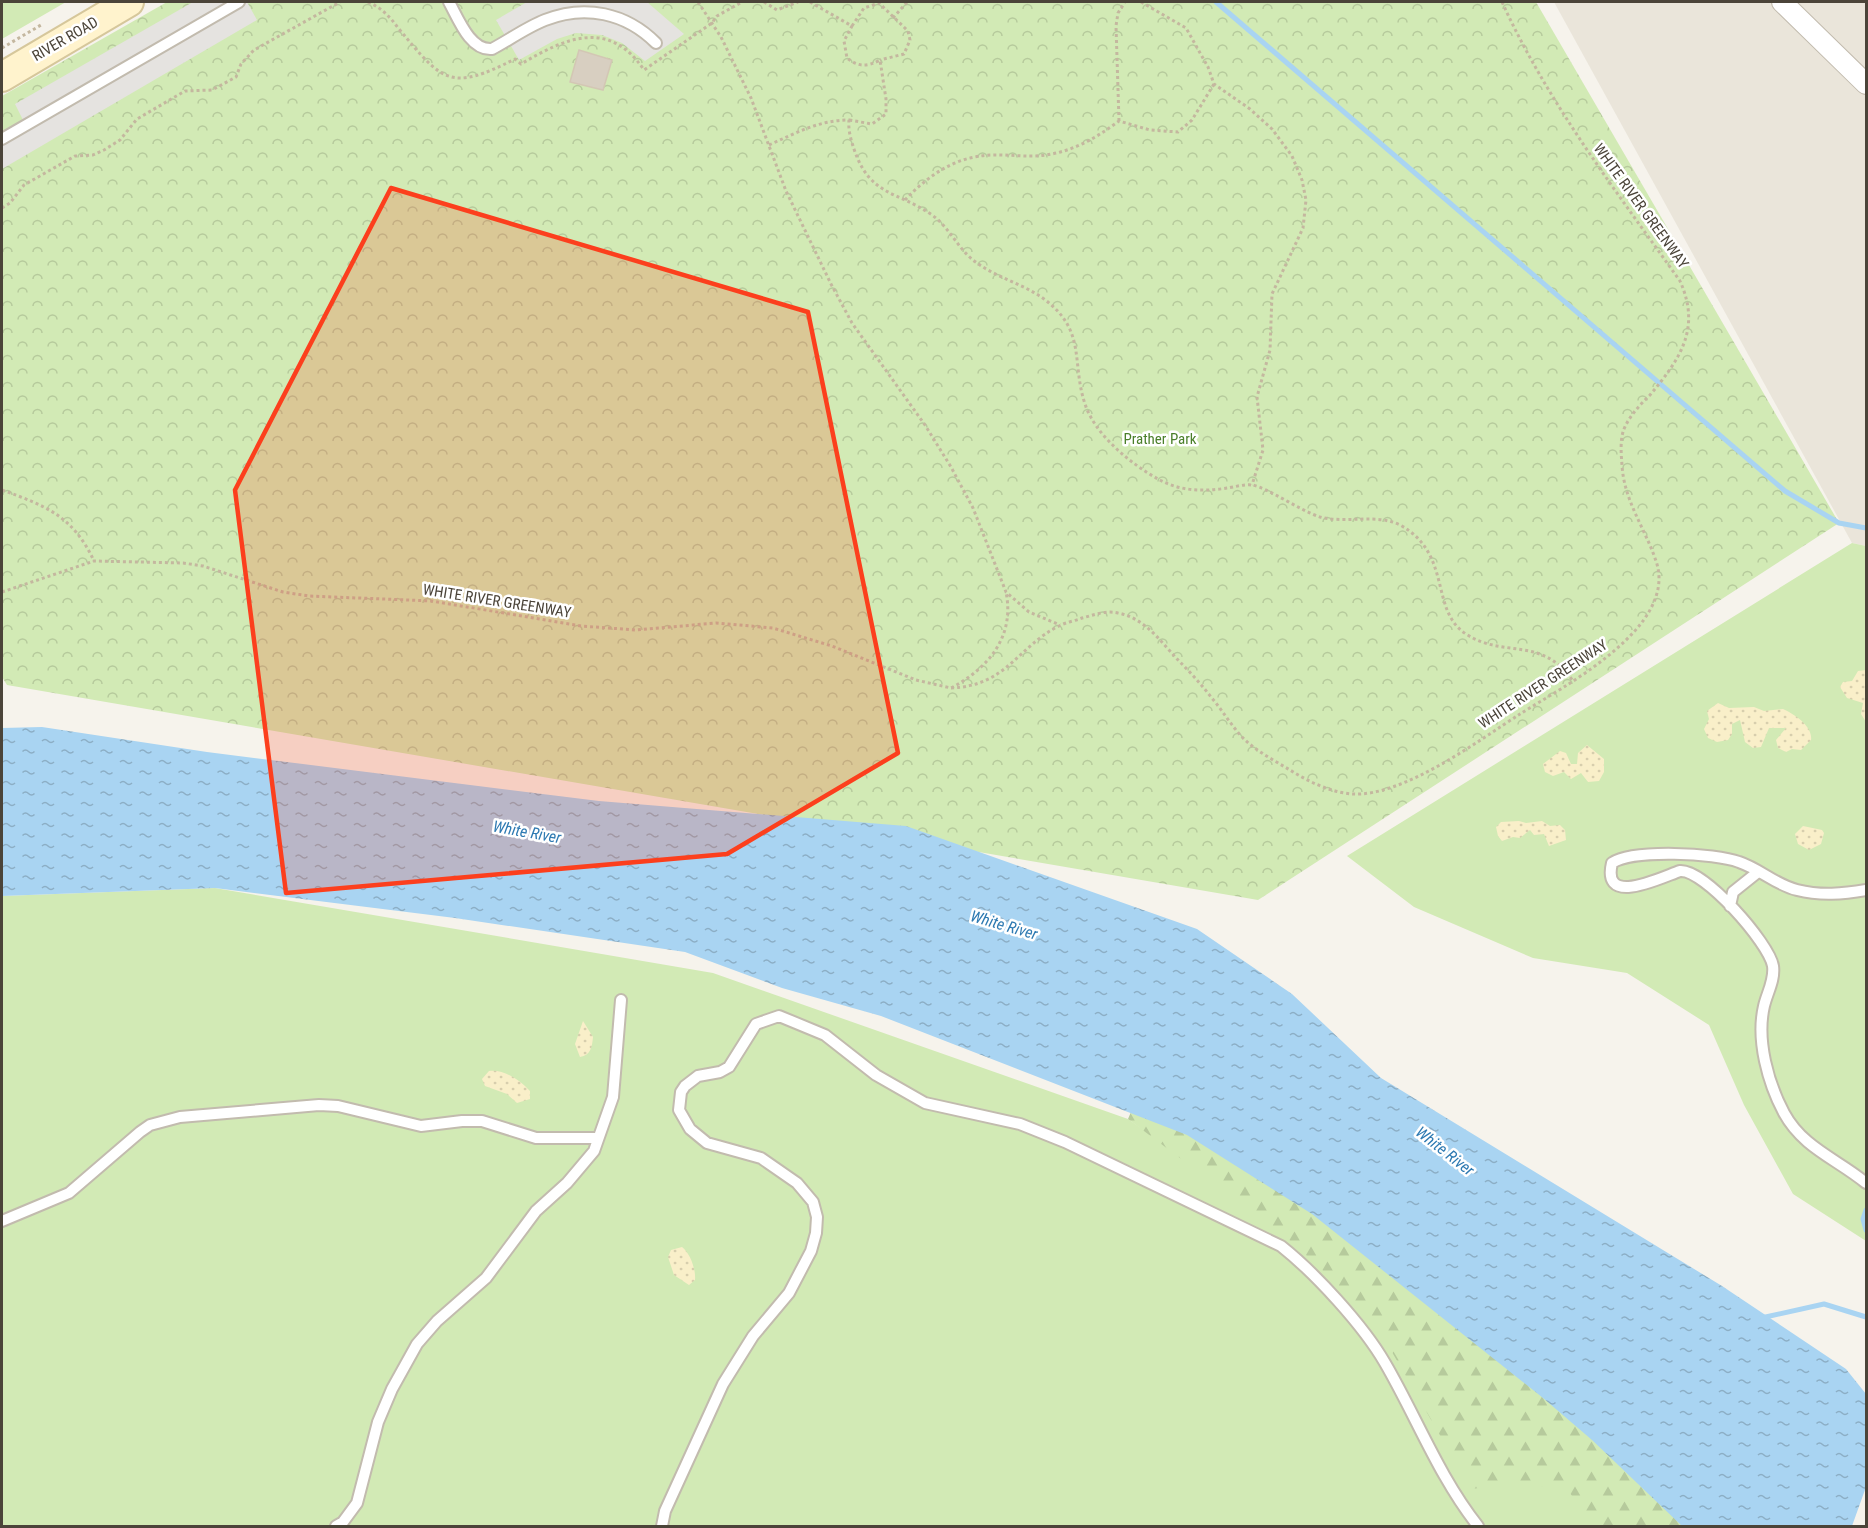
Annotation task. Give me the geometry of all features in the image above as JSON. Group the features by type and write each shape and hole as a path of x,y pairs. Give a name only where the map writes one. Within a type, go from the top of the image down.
{"street":[{"name":"RIVER ROAD","path":"2,76 129,2"},
{"path":"1782,2 1866,84"}],"lane":[{"path":"2,139 239,2"},
{"path":"449,2 471,40 486,50 492,50 544,20 573,13 611,14 624,19 656,43"},
{"path":"1866,890 1842,894 1810,893 1788,887 1743,863 1717,856 1630,856 1612,863 1611,879 1617,885 1624,887 1645,885 1687,871 1718,893 1761,944 1773,965 1773,977 1764,1006 1763,1028 1768,1073 1784,1114 1803,1141 1866,1183"},
{"path":"1730,906 1733,891 1758,872"},
{"path":"336,1527 343,1522 357,1503 378,1422 392,1389 417,1344 437,1321 486,1278 536,1210 588,1160 613,1098 621,1000"},
{"path":"663,1527 665,1511 723,1384 753,1336 789,1293 811,1251 816,1233 817,1217 813,1202 797,1183 760,1158 707,1143 690,1129 679,1110 679,1101 685,1086 698,1076 720,1072 729,1067 756,1024 779,1016 825,1035 876,1075 925,1103 1020,1124 1053,1137 1281,1246 1308,1269 1377,1350 1415,1423 1478,1527"},
{"path":"2,1221 69,1193 150,1125 180,1117 338,1106 421,1126 462,1120 482,1121 536,1138 598,1138"}],"path":[{"path":"2,208 16,197 24,185 75,156 93,155 104,150 120,140 137,119 185,91 212,90 236,76 241,64 254,51 340,2"},
{"path":"369,2 385,11 433,68 445,77 461,80 515,59 521,64 562,41 574,38 599,39 612,43 630,53 644,70 712,24 717,16 742,2"},
{"path":"698,2 751,98 793,206 842,306 925,425 951,467 973,508 1006,592 1008,618 1002,638 980,669 951,688"},
{"path":"764,2 777,10 798,2"},
{"path":"810,2 852,27"},
{"path":"819,6 821,2"},
{"path":"893,18 907,2"},
{"path":"1119,121 1116,26 1118,13 1125,2"},
{"path":"1141,2 1186,28 1208,67 1214,84 1250,109 1280,139 1299,172 1306,200 1300,237 1272,294 1270,350 1257,397 1263,450 1252,484"},
{"name":"WHITE RIVER GREENWAY","path":"2,592 94,561 203,566 264,588 292,593 432,601 611,629 699,623 773,628 832,646 899,675 951,688 975,685 998,674 1060,625 1108,612 1138,621 1156,635 1198,681 1247,742 1297,774 1332,790 1352,794 1383,790 1410,781 1617,652 1644,620 1657,592 1659,577 1656,562 1631,507 1624,485 1623,433 1627,422 1671,368 1681,352 1688,332 1689,301 1680,281 1589,154 1534,66 1502,2"},
{"path":"872,4 884,6 893,18 908,31 910,40 908,47 900,56 867,65 858,65 847,58 844,41 852,27 861,11 872,4"},
{"path":"769,145 813,125 831,120 872,124 885,114 886,99 880,60"},
{"path":"1119,121 1157,131 1183,130 1214,84"},
{"path":"849,120 848,126 855,151 869,178 889,195 905,200 939,221 974,261 1036,294 1059,314 1073,335 1079,356 1086,406 1107,437 1131,460 1157,478 1174,486 1201,491 1252,484 1322,517 1349,521 1381,519 1405,528 1423,544 1433,560 1445,607 1456,627 1487,643 1525,648 1542,654 1555,661 1573,681"},
{"path":"905,200 928,179 965,160 990,155 1032,156 1061,152 1095,139 1119,121"},
{"path":"2,490 52,510 66,519 83,540 94,561"},
{"path":"1006,592 1029,612 1060,625"}],"highlighted area":[{"path":"391,188 808,312 898,753 727,854 286,893 235,490"}],"shaded area":[{"path":"193,2 247,2 257,20 2,169 2,132 23,120 15,104"},
{"path":"527,2 647,2 684,34 645,61 622,43 602,35 576,33 557,39 519,60 496,20"},
{"path":"1554,2 1866,2 1866,546 1852,543"}],"green space":[{"path":"2,2 66,2 2,39"},
{"name":"Prather Park","path":"167,2 1536,2 1839,523 1258,900 7,685 2,677 2,96"},
{"path":"1852,543 1866,546 1866,1241 1793,1194 1744,1105 1709,1025 1627,973 1533,958 1414,907 1347,856"},
{"path":"215,888 713,973 1128,1119 1393,1304 1631,1526 2,1526 2,896"},
{"path":"1145,1079 1843,1526 1592,1526 1566,1487 1504,1485 1471,1489 1381,1333 1350,1296 1293,1243 1128,1119"}],"sand":[{"path":"1866,670 1866,722 1861,714 1863,703 1847,698 1840,687 1843,682 1852,681 1858,671"},
{"path":"1718,703 1729,708 1754,707 1764,711 1783,709 1806,725 1811,740 1801,750 1792,749 1786,752 1778,748 1776,740 1786,728 1769,728 1761,747 1753,748 1745,742 1740,720 1732,724 1732,734 1728,740 1717,742 1708,738 1704,729 1709,719 1707,711"},
{"path":"1587,745 1604,759 1604,772 1599,781 1588,782 1581,773 1571,779 1564,772 1553,776 1545,772 1543,764 1560,751 1566,753 1571,764 1577,764 1578,753"},
{"path":"1542,821 1550,826 1560,825 1565,830 1566,840 1549,846 1544,834 1534,835 1530,830 1520,838 1513,837 1502,841 1496,827 1501,822 1526,823"},
{"path":"1803,826 1822,830 1824,833 1821,844 1809,850 1798,844 1795,834"},
{"path":"583,1021 593,1037 589,1052 580,1057 575,1044"},
{"path":"489,1071 500,1072 517,1079 530,1091 530,1099 517,1103 507,1094 485,1086 482,1079"},
{"path":"682,1247 690,1257 695,1271 695,1280 689,1285 674,1275 668,1257 671,1250"}],"water":[{"name":"White River","path":"42,727 207,752 599,801 906,826 1197,929 1292,994 1381,1078 1722,1286 1846,1369 1866,1394 1866,1487 1852,1526 1682,1526 1592,1440 1543,1398 1312,1214 1187,1135 881,1016 782,988 685,952 455,918 215,888 2,896 2,728"}],"building":[{"path":"579,50 612,60 603,90 570,82"}],"waterway":[{"path":"1216,2 1785,491 1839,523 1866,528"},
{"path":"1866,1210 1863,1219 1866,1230"},
{"path":"1761,1318 1824,1304 1866,1317"}]}
